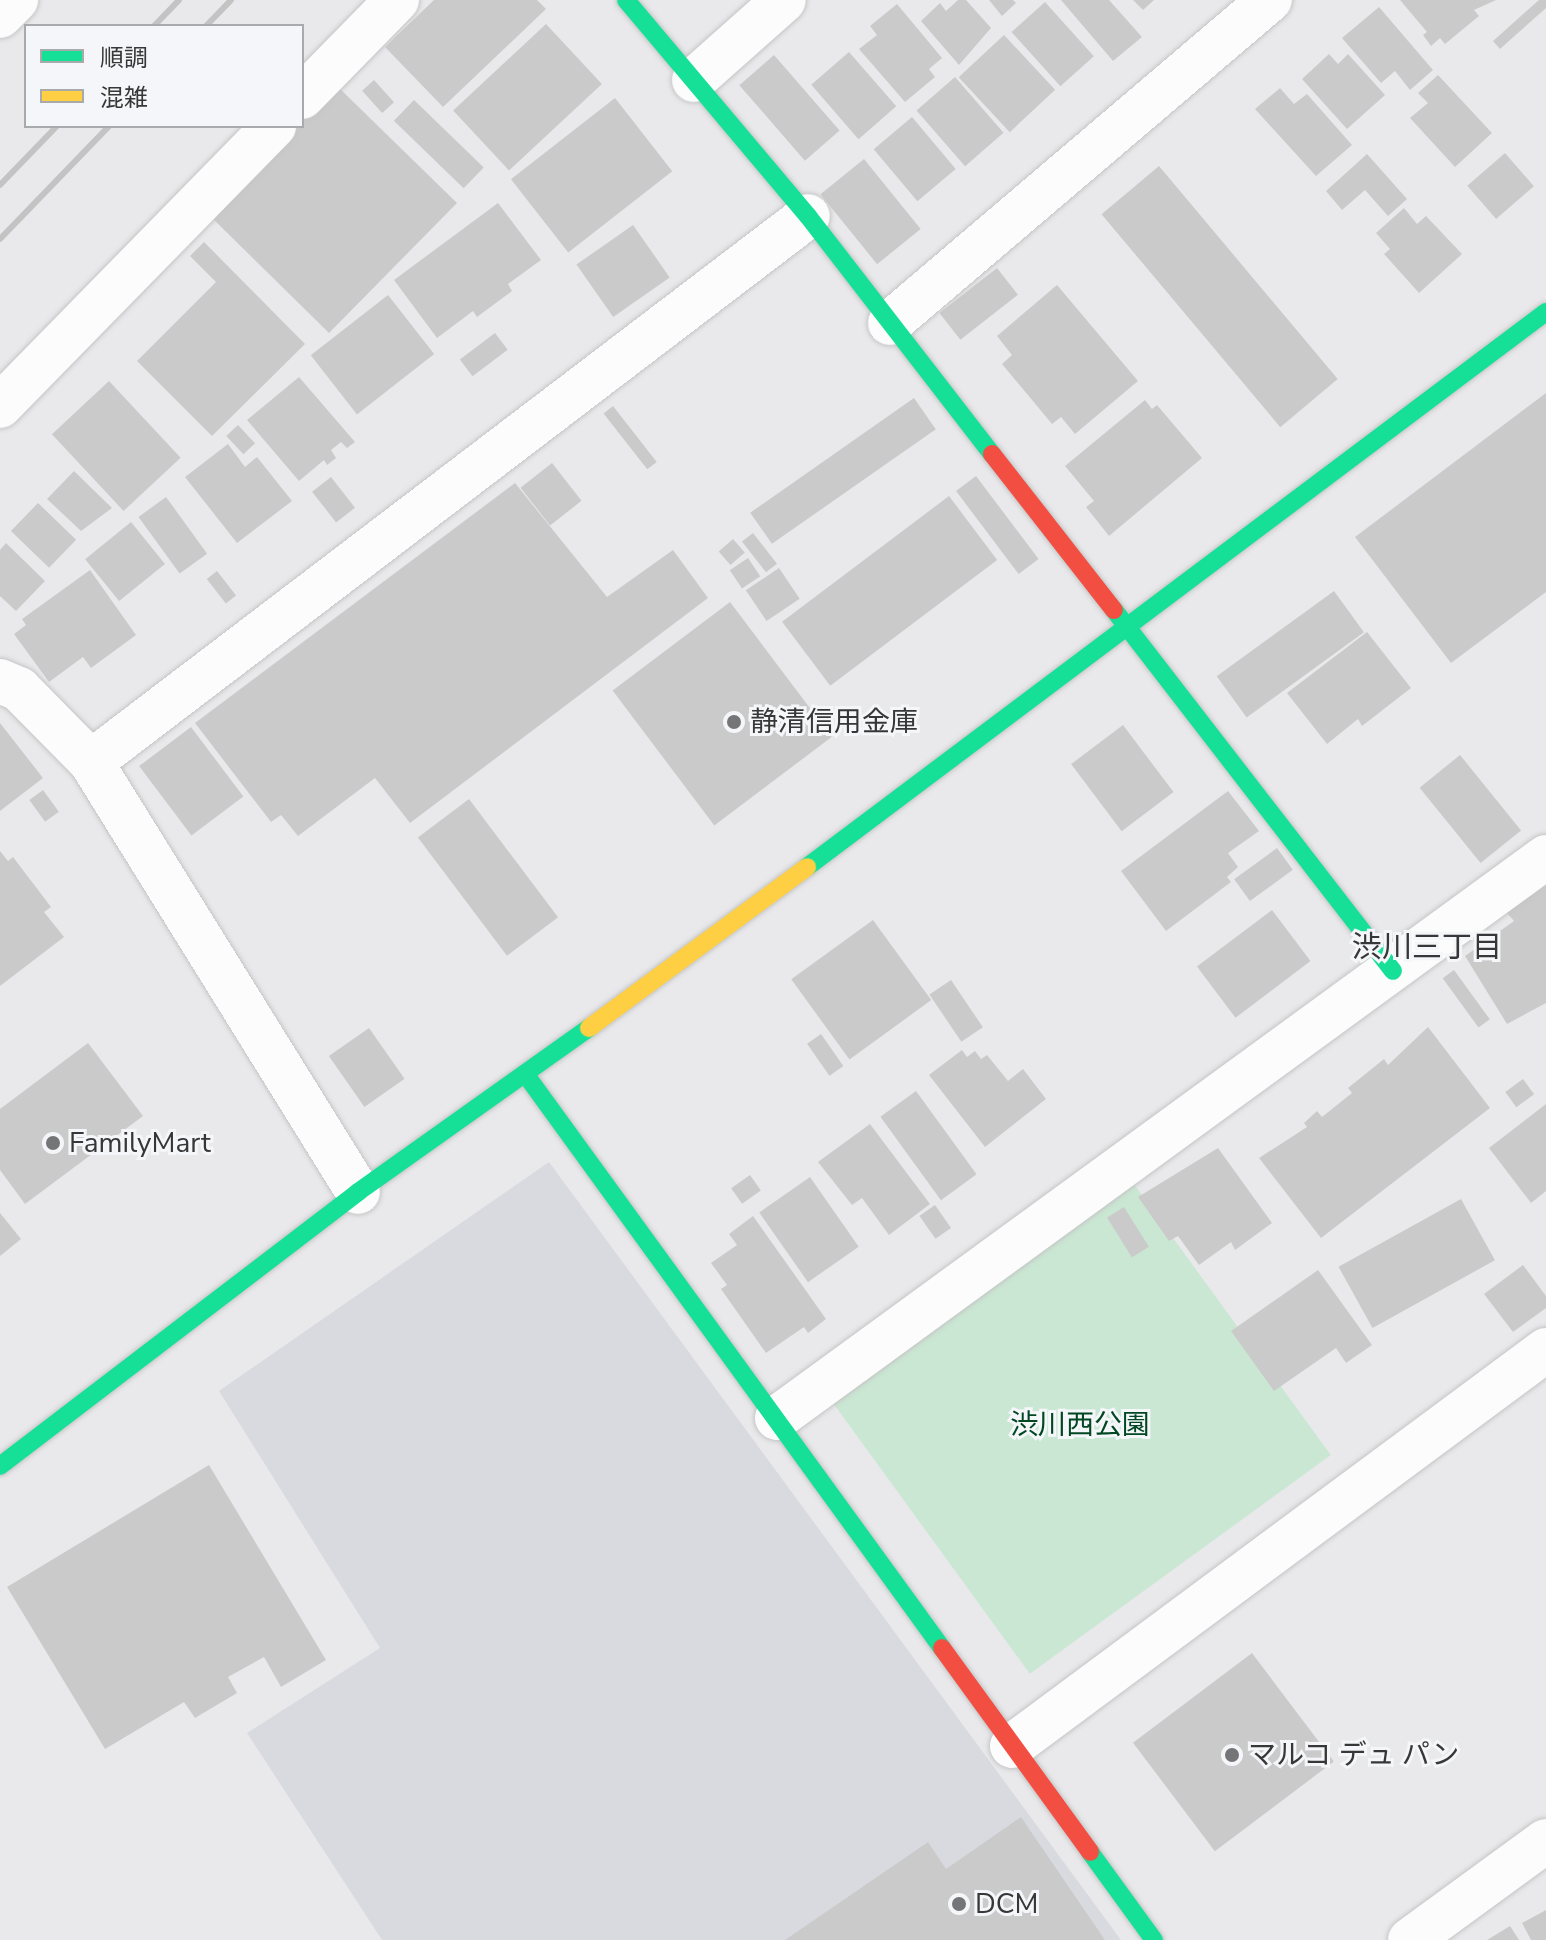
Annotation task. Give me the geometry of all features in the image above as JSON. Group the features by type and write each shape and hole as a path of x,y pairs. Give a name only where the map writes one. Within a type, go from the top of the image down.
{"street":[{"path":"304,95 397,0"},
{"path":"626,0 808,216 1393,971"},
{"path":"694,80 784,0"},
{"path":"890,323 1270,0"},
{"path":"0,406 272,128"},
{"path":"91,762 808,216"},
{"path":"0,1466 358,1192 526,1075 1128,629 1546,312"},
{"path":"0,681 19,689 91,762 358,1192"},
{"path":"777,1418 1546,857"},
{"path":"526,1075 1154,1940"},
{"path":"1012,1746 1546,1350"},
{"path":"1410,1940 1546,1841"}],"shaded area":[{"path":"549,1162 1121,1940 382,1940 247,1733 380,1648 219,1391"}],"green space":[{"name":"渋川西公園","path":"1128,1176 1331,1455 1030,1674 827,1395"}],"building":[{"path":"434,0 537,0 546,9 443,107 385,47"},
{"path":"958,0 966,0 991,28 959,65 921,21 940,3 946,11"},
{"path":"989,0 1013,0 1016,3 1002,16"},
{"path":"1061,0 1109,0 1142,37 1113,61"},
{"path":"1133,0 1154,0 1143,10"},
{"path":"1400,0 1496,0 1474,10 1479,16 1445,44 1440,38 1431,46 1423,35 1427,32"},
{"path":"1539,0 1546,0 1546,8 1500,49 1493,41"},
{"path":"1045,2 1094,56 1060,86 1012,32"},
{"path":"897,4 942,58 929,69 935,77 905,102 859,49 877,35 870,26"},
{"path":"1379,7 1433,70 1410,90 1395,71 1381,83 1342,38"},
{"path":"546,24 602,84 509,171 453,111"},
{"path":"1004,35 1055,90 1010,132 959,77"},
{"path":"849,52 896,106 859,139 811,85"},
{"path":"1329,54 1338,64 1348,54 1385,95 1347,129 1302,79"},
{"path":"774,55 840,130 805,161 739,85"},
{"path":"1438,75 1492,133 1455,167 1410,118 1428,103 1418,93"},
{"path":"955,77 1004,133 965,166 917,110"},
{"path":"374,80 394,102 382,113 362,91"},
{"path":"335,84 457,203 329,333 208,214 292,128 304,128 304,116"},
{"path":"1280,88 1294,104 1307,94 1352,145 1316,176 1255,109"},
{"path":"615,98 672,171 568,253 511,179"},
{"path":"414,100 484,167 464,188 394,121"},
{"path":"912,117 956,169 917,201 874,149"},
{"path":"1505,153 1534,186 1496,219 1467,186"},
{"path":"1367,154 1407,199 1388,216 1365,190 1342,210 1326,191"},
{"path":"864,159 921,229 877,264 820,194"},
{"path":"1159,166 1338,379 1280,427 1102,214"},
{"path":"498,203 541,260 508,284 512,291 477,317 473,311 437,338 394,280"},
{"path":"1404,208 1417,224 1426,216 1462,254 1419,293 1384,254 1390,249 1376,233"},
{"path":"633,225 670,277 613,317 576,265"},
{"path":"204,242 305,344 212,436 137,361 216,282 190,256"},
{"path":"997,268 1018,295 960,340 939,313"},
{"path":"1057,285 1138,381 1075,434 1061,417 1052,424 1002,364 1012,355 997,336"},
{"path":"388,295 434,354 357,414 311,355"},
{"path":"495,333 508,350 472,376 460,359"},
{"path":"299,377 355,442 347,448 341,442 331,450 336,458 327,465 324,460 299,481 247,420"},
{"path":"109,381 181,458 124,511 52,434"},
{"path":"1546,393 1546,592 1451,663 1355,537"},
{"path":"914,398 936,429 772,544 750,513"},
{"path":"1145,400 1152,409 1157,405 1202,458 1109,536 1086,507 1094,501 1065,466"},
{"path":"613,406 657,462 647,469 604,413"},
{"path":"238,425 255,443 243,454 226,436"},
{"path":"228,444 245,467 257,457 292,501 237,543 185,477"},
{"path":"552,463 582,501 550,525 520,488"},
{"path":"74,471 112,508 81,531 47,499"},
{"path":"976,476 1039,559 1019,574 956,491"},
{"path":"331,477 355,508 336,523 312,492"},
{"path":"515,483 607,597 673,550 708,598 410,823 375,778 298,836 281,815 271,822 195,723"},
{"path":"949,496 997,560 830,686 782,622"},
{"path":"166,497 207,554 180,574 138,517"},
{"path":"38,503 76,540 49,568 11,531"},
{"path":"131,522 165,564 119,601 85,559"},
{"path":"753,533 777,564 766,572 742,542"},
{"path":"733,539 745,553 730,565 719,551"},
{"path":"6,543 45,581 16,611 0,596 0,550"},
{"path":"748,558 760,576 742,589 730,570"},
{"path":"779,568 800,599 767,621 746,590"},
{"path":"90,570 136,635 91,668 83,657 49,682 14,634 26,625 22,619"},
{"path":"217,571 236,595 226,603 207,579"},
{"path":"1334,591 1364,632 1247,717 1217,676"},
{"path":"730,602 832,737 714,825 613,690"},
{"path":"1367,632 1411,688 1362,726 1358,719 1327,744 1287,693"},
{"path":"0,723 43,778 0,811"},
{"path":"1123,725 1174,792 1122,831 1071,764"},
{"path":"191,727 243,796 191,836 139,766"},
{"path":"1460,755 1521,830 1481,863 1420,788"},
{"path":"43,790 59,812 45,822 29,800"},
{"path":"1228,791 1259,831 1228,853 1238,867 1227,877 1231,882 1166,931 1121,871"},
{"path":"469,799 558,917 507,956 418,838"},
{"path":"1277,848 1293,870 1250,901 1234,879"},
{"path":"0,851 8,861 13,857 51,907 44,912 64,937 0,986"},
{"path":"1546,885 1546,1003 1507,1024 1465,956 1514,921 1507,913"},
{"path":"1272,910 1311,961 1235,1018 1197,967"},
{"path":"873,920 931,1000 849,1059 791,979"},
{"path":"1454,970 1490,1019 1479,1028 1443,978"},
{"path":"951,980 983,1027 961,1042 929,995"},
{"path":"1428,1027 1490,1108 1321,1238 1259,1158 1307,1127 1304,1123 1317,1111 1322,1117 1352,1093 1348,1088 1384,1059 1388,1065"},
{"path":"369,1028 405,1079 364,1107 329,1056"},
{"path":"821,1034 843,1066 829,1076 807,1044"},
{"name":"FamilyMart","path":"88,1043 143,1116 25,1204 0,1170 0,1109"},
{"path":"962,1050 967,1057 975,1051 981,1059 987,1055 1008,1081 1023,1069 1046,1099 985,1147 929,1075"},
{"path":"1523,1079 1534,1094 1516,1107 1505,1092"},
{"path":"916,1091 977,1174 941,1200 880,1117"},
{"path":"1546,1104 1546,1191 1531,1203 1489,1148"},
{"path":"870,1124 930,1204 889,1235 862,1198 852,1205 818,1162"},
{"path":"1218,1148 1272,1223 1235,1250 1231,1242 1199,1265 1178,1236 1169,1241 1138,1197"},
{"path":"750,1175 761,1191 742,1204 731,1188"},
{"path":"810,1177 859,1247 808,1282 759,1213"},
{"path":"1461,1199 1495,1260 1372,1328 1339,1267"},
{"path":"935,1205 951,1228 935,1239 919,1216"},
{"path":"1124,1207 1149,1247 1132,1257 1107,1218"},
{"path":"0,1213 21,1239 0,1256"},
{"path":"753,1216 826,1319 808,1333 804,1327 766,1353 721,1289 727,1285 711,1263 737,1245 729,1234"},
{"path":"1523,1265 1546,1296 1546,1308 1513,1332 1484,1294"},
{"path":"1318,1270 1372,1345 1346,1363 1336,1348 1274,1391 1231,1331"},
{"path":"209,1465 326,1660 281,1687 264,1657 228,1677 237,1693 195,1718 184,1702 105,1749 7,1587"},
{"path":"1252,1653 1334,1762 1215,1851 1133,1743"},
{"name":"DCM","path":"1021,1817 1105,1940 785,1940 928,1842 946,1869"},
{"path":"1546,1910 1546,1940 1531,1940 1522,1923"},
{"path":"1510,1926 1519,1940 1487,1940"}],"railway":[{"path":"156,24 179,0"},
{"path":"208,24 231,0"},
{"path":"0,185 55,128"},
{"path":"0,239 107,128"}],"traffic: fast":[{"path":"626,0 808,216 992,454"},
{"path":"807,867 1546,312"},
{"path":"1114,610 1393,971"},
{"path":"0,1466 358,1192 589,1028"},
{"path":"526,1075 942,1648"},
{"path":"1090,1852 1154,1940"}],"traffic: slow":[{"path":"589,1028 807,867"}],"traffic: jam":[{"path":"992,454 1114,610"},
{"path":"942,1648 1090,1852"}],"place":[{"name":"静清信用金庫","path":"734,722"},
{"name":"FamilyMart","path":"53,1143"},
{"name":"マルコ デュ パン","path":"1232,1755"},
{"name":"DCM","path":"959,1904"}],"district":[{"name":"渋川三丁目","path":"1427,948"}]}
